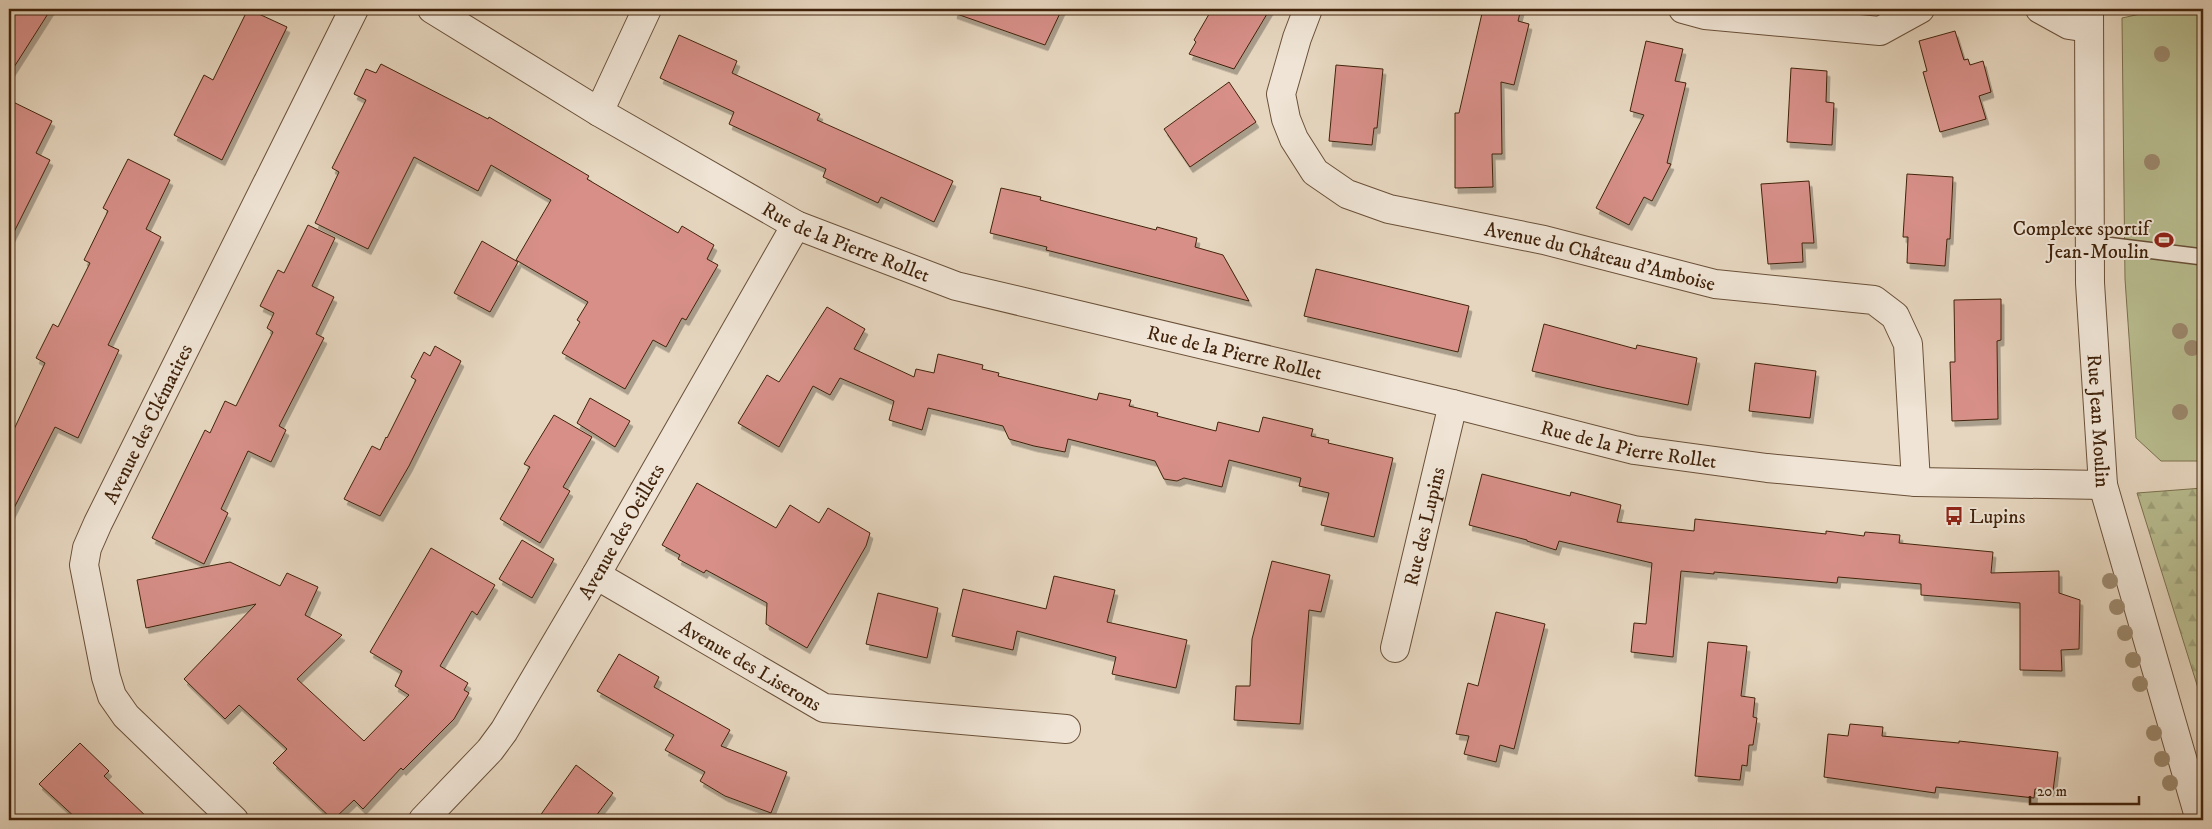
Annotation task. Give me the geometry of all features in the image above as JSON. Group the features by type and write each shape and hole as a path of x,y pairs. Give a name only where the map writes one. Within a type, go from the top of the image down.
{"street":[{"name":"Avenue des Clématites","path":"234,820 126,716 112,696 84,564 87,548 98,523 354,9"},
{"name":"Rue de la Pierre Rollet","path":"432,9 599,112 796,225 956,286 1453,404 1634,450 1767,468 1916,482 2103,485"},
{"path":"599,112 647,9"},
{"name":"Avenue du Château d'Amboise","path":"1308,9 1297,38 1282,94 1286,119 1315,172 1347,194 1389,209 1544,240 1715,284 1874,300 1895,316 1908,344 1916,482"},
{"path":"1684,9 1705,15 1880,31 1920,9"},
{"path":"2040,9 2069,26 2089,18"},
{"name":"Rue Jean Moulin","path":"2089,18 2091,293 2103,485 2200,820"},
{"name":"Avenue des Oeillets","path":"423,820 490,750 504,731 596,575 796,225"},
{"name":"Rue des Lupins","path":"1395,648 1453,404"},
{"name":"Avenue des Liserons","path":"596,575 824,708 1066,729"}],"lane":[{"path":"2090,243 2203,257"}],"green space":[{"name":"Complexe sportif Jean-Moulin","path":"2163,9 2203,9 2203,461 2161,461 2136,438 2125,279 2122,18"},
{"path":"2203,488 2203,704 2137,493"}],"building":[{"path":"9,9 51,9 9,75"},
{"path":"248,9 287,27 222,160 174,135 204,75 213,80"},
{"path":"955,9 1062,9 1045,45 954,13"},
{"path":"1212,9 1270,9 1234,69 1189,54 1196,42 1194,40"},
{"path":"1483,9 1521,9 1518,21 1529,24 1514,85 1501,82 1502,154 1492,154 1493,187 1455,188 1455,113 1459,113"},
{"path":"1955,31 1964,60 1968,59 1970,65 1983,61 1991,92 1979,96 1986,119 1940,132 1923,72 1927,71 1919,41"},
{"path":"679,35 737,61 732,73 820,114 817,120 953,181 934,222 881,197 878,203 823,177 826,169 729,124 734,112 660,78"},
{"path":"1646,41 1683,49 1675,81 1686,83 1667,163 1671,164 1652,201 1644,197 1629,225 1596,208 1644,115 1630,111"},
{"path":"381,64 488,119 489,117 589,176 587,179 678,233 682,226 714,245 707,259 718,265 686,320 682,318 666,347 653,340 625,389 562,353 580,322 577,320 588,302 516,260 551,200 491,165 478,191 414,157 368,249 315,223 339,172 332,168 366,100 354,94 366,69 376,73"},
{"path":"1336,65 1383,69 1377,128 1374,128 1372,145 1329,141"},
{"path":"1791,68 1827,71 1826,102 1834,103 1832,145 1787,142"},
{"path":"1229,82 1256,122 1190,167 1164,129"},
{"path":"9,100 52,121 36,153 50,160 9,242"},
{"path":"128,159 170,180 146,229 161,237 108,345 119,350 78,438 55,427 9,518 9,440 45,363 36,358 53,324 58,327 90,263 84,260 108,211 103,208"},
{"path":"1907,174 1953,177 1950,239 1947,239 1945,266 1907,263 1908,237 1903,237"},
{"path":"1809,181 1814,243 1802,243 1803,262 1768,264 1761,184"},
{"path":"1001,188 1041,197 1040,200 1156,230 1157,227 1197,238 1195,247 1223,255 1249,301 1046,250 1047,247 990,233"},
{"path":"308,225 335,238 312,286 334,297 316,334 324,338 279,426 286,430 271,462 248,451 221,509 228,513 204,564 152,538 205,430 210,433 225,401 236,406 273,332 267,328 274,313 260,306 278,270 284,273"},
{"path":"482,241 518,262 490,312 454,293"},
{"path":"1316,269 1469,306 1458,352 1304,316"},
{"path":"2001,299 2001,340 1997,341 1998,419 1952,421 1950,362 1955,362 1954,300"},
{"path":"827,307 865,329 854,349 914,377 916,369 934,373 938,354 983,365 982,369 999,373 998,376 1097,400 1099,393 1131,400 1129,406 1158,413 1157,416 1216,431 1218,422 1259,432 1263,417 1313,429 1311,436 1329,440 1328,443 1393,458 1374,537 1321,525 1329,493 1299,486 1301,478 1229,460 1222,487 1184,478 1177,481 1164,479 1155,461 1068,439 1065,452 1034,446 1009,439 1003,426 928,408 922,430 889,420 894,401 840,378 830,395 813,386 779,447 738,423 767,375 779,382"},
{"path":"1544,324 1636,349 1637,345 1697,358 1688,405 1532,371"},
{"path":"435,346 461,361 409,466 380,516 344,499 372,446 380,450 387,438 416,380 411,377 424,352 430,356"},
{"path":"1755,363 1816,371 1810,418 1749,411"},
{"path":"590,398 630,421 615,447 577,423"},
{"path":"554,415 592,437 563,487 570,491 540,543 500,519 530,467 524,464"},
{"path":"1482,474 1570,496 1571,492 1621,505 1617,522 1694,531 1695,519 1826,534 1826,531 1864,536 1865,532 1900,535 1899,543 1993,552 1991,573 2059,571 2059,593 2080,600 2079,649 2061,650 2062,671 2020,670 2020,603 1921,595 1921,584 1838,577 1837,583 1714,572 1714,574 1681,571 1673,657 1631,652 1634,623 1646,624 1652,563 1559,541 1556,550 1527,540 1469,525"},
{"path":"697,483 776,528 790,505 819,523 828,508 870,533 866,546 807,648 766,624 767,603 706,570 704,573 678,559 680,555 662,545"},
{"path":"522,540 554,559 532,598 499,579"},
{"path":"431,548 495,585 477,615 472,611 440,666 468,683 464,690 469,693 454,719 403,770 401,768 363,809 354,800 333,820 273,763 287,749 239,705 225,719 184,679 256,604 146,628 137,580 230,562 280,586 287,573 318,587 305,615 342,635 297,679 364,741 409,695 395,686 402,671 370,652"},
{"path":"1272,561 1330,575 1321,612 1309,610 1300,724 1234,720 1236,686 1250,686 1252,639"},
{"path":"1054,576 1115,590 1107,622 1187,640 1176,688 1112,674 1116,657 1017,631 1013,650 952,636 963,589 1046,609"},
{"path":"878,593 938,608 927,658 866,644"},
{"path":"1496,612 1545,624 1514,749 1500,745 1496,762 1464,754 1469,736 1456,734 1468,683 1478,686"},
{"path":"1708,642 1747,646 1741,696 1755,698 1753,717 1757,718 1753,745 1749,745 1747,766 1742,765 1740,780 1695,776"},
{"path":"619,654 659,677 654,687 730,730 721,746 787,772 771,813 725,796 700,781 705,772 665,750 674,735 597,691"},
{"path":"1850,724 1883,727 1882,736 1959,743 1959,741 2058,752 2053,791 2035,789 2034,798 1936,787 1935,793 1824,777 1828,734 1848,736"},
{"path":"80,743 109,771 104,776 150,820 78,820 39,784"},
{"path":"576,765 613,793 593,820 537,820"}],"place":[{"name":"Complexe sportif Jean-Moulin","path":"2164,240"},
{"name":"Lupins","path":"1954,516"}]}
